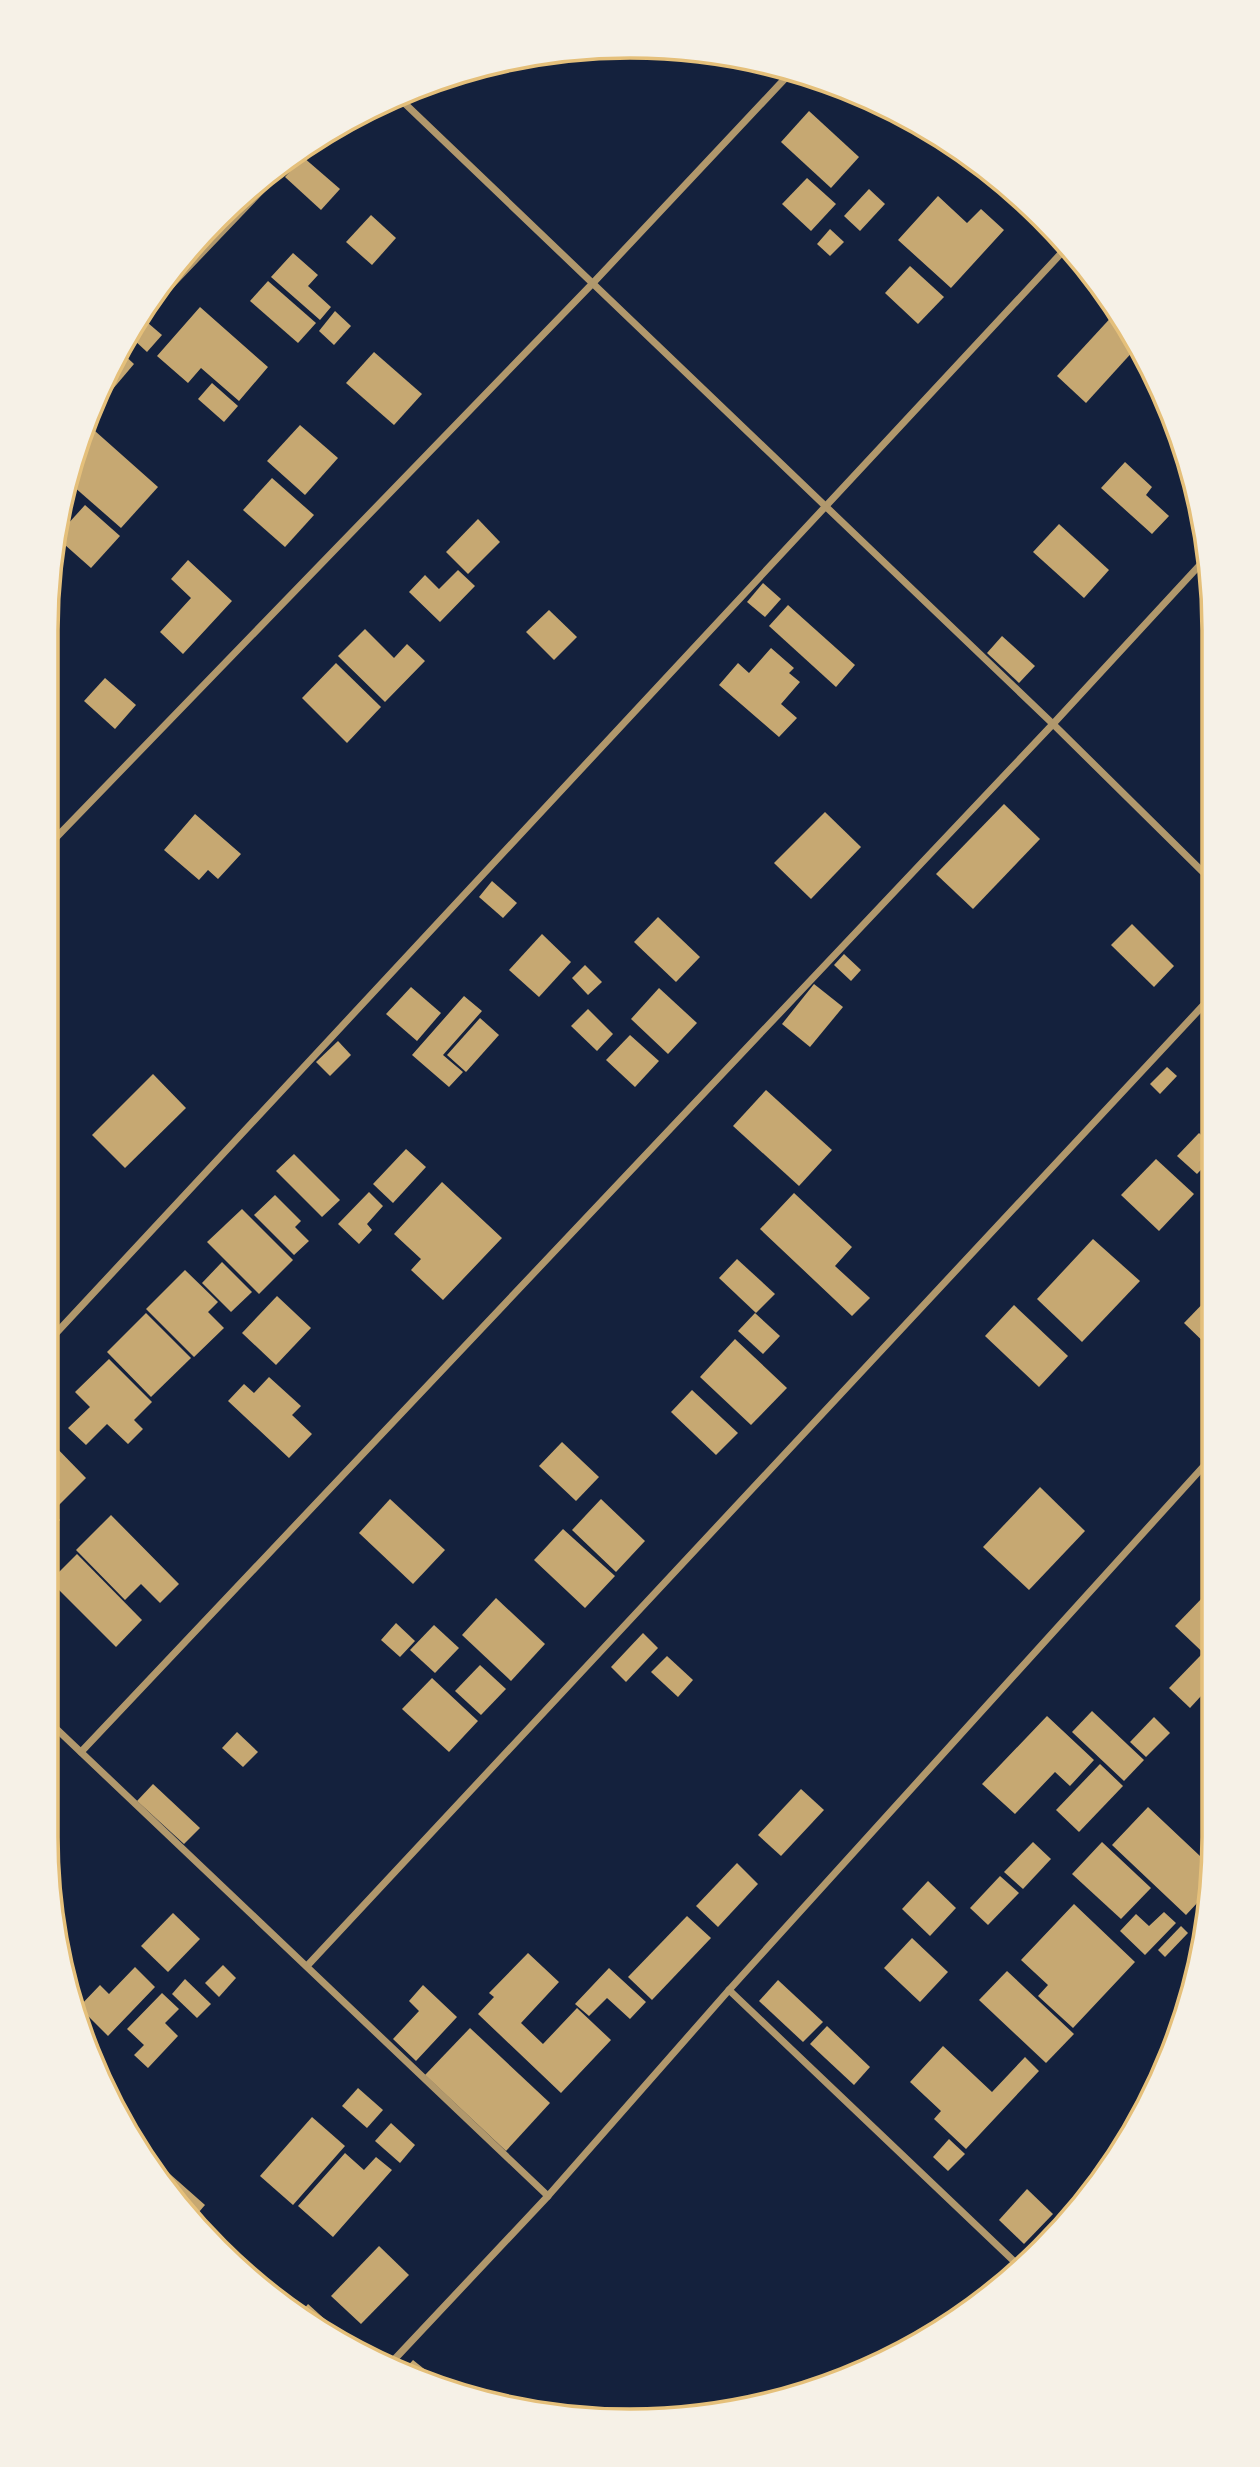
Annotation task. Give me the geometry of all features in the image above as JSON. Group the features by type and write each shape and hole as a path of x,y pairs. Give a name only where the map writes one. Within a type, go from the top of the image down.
{"street":[{"path":"58,837 593,283 785,79"},
{"path":"405,104 1053,724 1202,871"},
{"path":"188,267 248,205"},
{"path":"58,1331 1061,254"},
{"path":"80,1752 1053,724 1198,567"},
{"path":"307,1966 1202,1007"},
{"path":"395,2359 548,2196 729,1990 1202,1468"},
{"path":"58,1731 548,2196"},
{"path":"729,1990 1014,2261"}],"building":[{"path":"809,111 859,157 831,188 781,142"},
{"path":"305,159 340,189 321,210 285,177"},
{"path":"807,178 836,204 811,231 782,204"},
{"path":"869,189 885,204 860,231 844,216"},
{"path":"938,196 967,223 981,209 1004,230 951,288 898,240"},
{"path":"371,215 396,238 372,265 346,242"},
{"path":"830,229 844,242 830,256 817,244"},
{"path":"293,253 318,275 308,286 331,307 320,320 271,277"},
{"path":"910,266 944,297 918,324 885,293"},
{"path":"268,281 316,323 298,343 250,301"},
{"path":"200,307 268,367 239,401 201,368 188,383 157,356"},
{"path":"335,311 351,326 334,345 319,331"},
{"path":"1110,318 1131,354 1086,403 1057,376"},
{"path":"148,323 162,335 147,352 136,341"},
{"path":"374,352 422,394 394,425 346,383"},
{"path":"127,358 134,364 111,389"},
{"path":"212,383 238,406 224,422 198,399"},
{"path":"300,425 338,458 305,495 267,461"},
{"path":"94,430 158,487 121,528 76,488"},
{"path":"1125,462 1152,487 1146,495 1169,516 1152,534 1101,488"},
{"path":"272,478 314,515 285,547 243,510"},
{"path":"85,505 120,536 91,568 65,545 68,524"},
{"path":"478,519 500,542 468,574 446,552"},
{"path":"1059,524 1109,570 1084,598 1033,552"},
{"path":"188,560 232,601 183,654 160,632 191,598 171,579"},
{"path":"458,570 475,586 440,622 409,592 425,575 439,589"},
{"path":"763,583 781,599 765,617 747,602"},
{"path":"788,605 855,665 836,687 769,626"},
{"path":"549,610 577,637 554,660 526,632"},
{"path":"365,629 394,658 407,644 425,661 385,702 338,656"},
{"path":"1002,636 1035,666 1019,683 987,653"},
{"path":"771,648 794,668 789,673 800,682 781,704 797,718 779,737 719,685 738,663 749,673"},
{"path":"336,663 381,707 347,743 302,698"},
{"path":"105,678 136,705 115,729 84,701"},
{"path":"1004,804 1040,839 973,909 936,874"},
{"path":"825,812 861,847 811,899 774,863"},
{"path":"195,814 241,854 218,879 208,870 199,880 164,850"},
{"path":"492,881 517,903 503,918 479,897"},
{"path":"658,917 700,957 676,982 634,942"},
{"path":"1132,924 1174,966 1154,987 1111,945"},
{"path":"542,934 571,962 539,997 509,970"},
{"path":"844,954 861,970 851,981 834,965"},
{"path":"585,965 602,982 588,995 572,978"},
{"path":"814,984 843,1007 810,1047 782,1024"},
{"path":"411,987 441,1013 417,1041 386,1014"},
{"path":"659,988 697,1023 668,1054 631,1019"},
{"path":"464,996 482,1011 443,1055 463,1072 449,1087 412,1055"},
{"path":"588,1009 613,1034 597,1051 571,1026"},
{"path":"480,1018 499,1035 466,1072 447,1055"},
{"path":"630,1035 659,1061 635,1087 606,1060"},
{"path":"338,1041 351,1055 330,1076 316,1062"},
{"path":"1167,1067 1177,1076 1160,1094 1150,1084"},
{"path":"153,1074 186,1108 125,1168 92,1135"},
{"path":"766,1090 832,1150 799,1186 733,1126"},
{"path":"1199,1133 1202,1136 1202,1169 1197,1174 1177,1156"},
{"path":"406,1149 426,1167 393,1203 373,1184"},
{"path":"294,1154 340,1200 322,1217 276,1171"},
{"path":"1156,1159 1194,1194 1159,1231 1121,1195"},
{"path":"442,1182 502,1238 443,1300 411,1270 421,1259 394,1234"},
{"path":"369,1192 383,1206 367,1224 372,1230 359,1244 338,1224"},
{"path":"794,1193 852,1247 835,1266 870,1298 852,1316 760,1229"},
{"path":"275,1195 301,1221 295,1227 309,1241 294,1255 254,1215"},
{"path":"242,1209 293,1260 259,1294 207,1242"},
{"path":"1093,1239 1140,1281 1082,1342 1037,1299"},
{"path":"737,1259 775,1294 756,1313 719,1278"},
{"path":"222,1262 252,1292 231,1312 202,1283"},
{"path":"185,1270 218,1302 208,1312 224,1328 194,1357 146,1309"},
{"path":"277,1296 311,1328 276,1365 242,1333"},
{"path":"1202,1304 1202,1340 1184,1323"},
{"path":"1014,1305 1068,1356 1039,1387 985,1336"},
{"path":"146,1313 191,1358 151,1397 107,1352"},
{"path":"755,1313 780,1336 763,1354 738,1331"},
{"path":"735,1339 787,1388 751,1425 700,1377"},
{"path":"109,1359 152,1402 134,1420 143,1429 128,1444 107,1424 86,1445 68,1428 90,1407 75,1392"},
{"path":"269,1377 301,1406 292,1415 312,1434 289,1458 228,1401 244,1384 254,1393"},
{"path":"692,1390 738,1433 716,1455 671,1412"},
{"path":"562,1442 599,1477 576,1501 539,1466"},
{"path":"58,1449 86,1478 58,1506"},
{"path":"1040,1487 1085,1531 1029,1590 983,1547"},
{"path":"390,1499 445,1550 413,1584 359,1533"},
{"path":"601,1499 645,1541 616,1572 572,1530"},
{"path":"111,1515 179,1584 160,1603 141,1584 125,1600 76,1550"},
{"path":"563,1529 615,1576 585,1608 534,1560"},
{"path":"77,1554 142,1620 116,1647 58,1589 58,1573"},
{"path":"496,1598 545,1644 511,1681 462,1635"},
{"path":"1202,1598 1202,1652 1175,1626"},
{"path":"396,1623 415,1641 400,1657 381,1640"},
{"path":"434,1625 459,1648 435,1673 410,1650"},
{"path":"643,1633 658,1648 626,1682 611,1667"},
{"path":"667,1656 693,1680 678,1697 651,1672"},
{"path":"1202,1656 1202,1695 1190,1708 1169,1688"},
{"path":"480,1665 506,1689 481,1715 455,1691"},
{"path":"432,1678 478,1721 449,1752 402,1709"},
{"path":"1092,1711 1144,1760 1124,1781 1072,1732"},
{"path":"1047,1716 1094,1760 1070,1786 1055,1772 1015,1814 982,1784"},
{"path":"1154,1717 1170,1733 1146,1757 1130,1742"},
{"path":"237,1732 258,1752 243,1767 222,1748"},
{"path":"1100,1764 1123,1786 1079,1832 1056,1810"},
{"path":"153,1784 200,1828 184,1844 137,1801"},
{"path":"801,1789 824,1810 781,1856 758,1835"},
{"path":"1148,1807 1200,1856 1202,1854 1198,1902 1186,1915 1112,1845"},
{"path":"1033,1842 1051,1859 1023,1889 1004,1872"},
{"path":"1102,1842 1151,1888 1121,1919 1072,1874"},
{"path":"737,1863 758,1884 718,1927 696,1906"},
{"path":"1000,1876 1019,1893 988,1925 970,1908"},
{"path":"928,1881 956,1908 930,1936 902,1909"},
{"path":"1074,1904 1135,1962 1073,2028 1038,1996 1048,1985 1021,1960"},
{"path":"1164,1912 1176,1923 1145,1955 1120,1931 1136,1914 1149,1926"},
{"path":"173,1913 200,1939 168,1972 141,1946"},
{"path":"687,1916 711,1938 652,2000 628,1977"},
{"path":"1181,1926 1188,1933 1165,1957 1158,1950"},
{"path":"912,1938 948,1972 920,2002 884,1968"},
{"path":"528,1953 559,1982 521,2023 543,2044 577,2008 611,2040 561,2093 478,2014 494,1997 489,1993"},
{"path":"223,1965 236,1978 219,1997 205,1983"},
{"path":"135,1967 155,1987 108,2036 86,2014 83,2003 100,1985 109,1994"},
{"path":"609,1968 646,2002 630,2019 607,1998 589,2016 575,2004"},
{"path":"1007,1971 1074,2034 1046,2063 979,2000"},
{"path":"185,1979 211,2004 197,2018 172,1994"},
{"path":"778,1980 823,2022 803,2042 759,2001"},
{"path":"423,1985 457,2017 416,2061 393,2039 419,2011 409,2001"},
{"path":"162,1993 179,2009 165,2023 178,2036 148,2068 134,2055 144,2045 127,2029"},
{"path":"827,2026 870,2067 854,2085 810,2044"},
{"path":"470,2028 550,2103 506,2151 425,2075"},
{"path":"943,2046 992,2092 1025,2057 1039,2071 966,2149 934,2119 941,2111 910,2082"},
{"path":"358,2088 383,2110 367,2128 342,2106"},
{"path":"312,2117 345,2146 293,2205 260,2176"},
{"path":"391,2123 415,2145 400,2163 375,2141"},
{"path":"949,2139 965,2154 948,2171 933,2157"},
{"path":"345,2153 364,2170 376,2157 392,2170 333,2237 298,2206"},
{"path":"164,2169 205,2205 199,2212"},
{"path":"1027,2189 1053,2214 1024,2244 999,2220"},
{"path":"379,2246 409,2275 361,2324 331,2296"},
{"path":"308,2304 331,2325 312,2313 305,2308"},
{"path":"413,2360 429,2373 411,2366 409,2365"}]}
